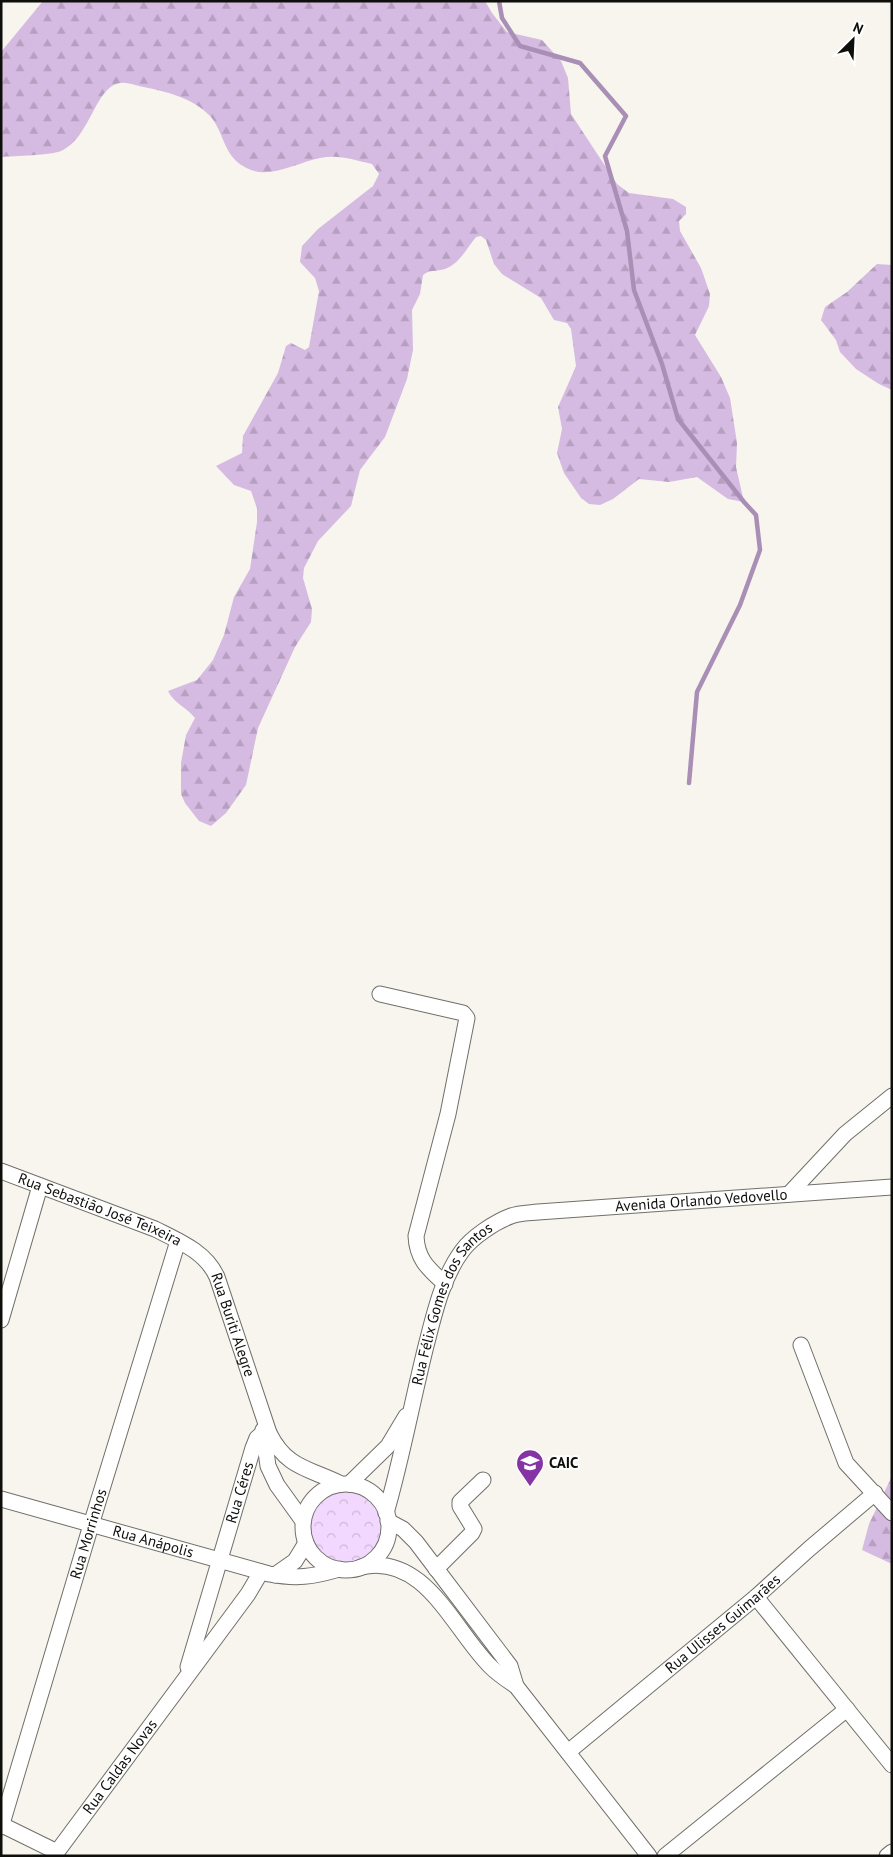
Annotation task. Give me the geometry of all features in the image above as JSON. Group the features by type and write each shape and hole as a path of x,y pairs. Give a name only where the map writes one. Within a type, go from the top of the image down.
{"street":[{"path":"380,994 463,1013 467,1018 448,1114 416,1236 417,1249 421,1260 445,1284"},
{"path":"788,1194 845,1134 892,1096"},
{"name":"Rua Sebastião José Teixeira","path":"1,1171 155,1229 197,1252"},
{"path":"1,1320 40,1186"},
{"name":"Avenida Orlando Vedovello","path":"512,1216 538,1212 892,1187"},
{"name":"Rua Félix Gomes dos Santos","path":"387,1517 404,1446 411,1406 434,1314 445,1284 462,1250 471,1240 512,1216"},
{"name":"Rua Morrinhos","path":"2,1826 178,1240"},
{"name":"Rua Buriti Alegre","path":"197,1252 210,1263 217,1277 260,1403 266,1433 268,1466 276,1486 303,1521"},
{"path":"801,1345 846,1463 892,1513"},
{"name":"Rua Félix Gomes dos Santos","path":"345,1484 388,1446 411,1406"},
{"name":"Rua Buriti Alegre","path":"266,1433 287,1458 300,1467 345,1484"},
{"name":"Rua Céres","path":"220,1560 253,1448 257,1438 266,1433"},
{"path":"436,1569 472,1533 474,1529 460,1506 460,1502 483,1480"},
{"path":"361,1567 374,1560 383,1549 388,1535 387,1517 381,1502 372,1493 361,1487 345,1484 325,1490 312,1500 306,1510 303,1521 304,1536 311,1553 328,1566 339,1569 350,1570 373,1564 407,1573 423,1583 491,1668 516,1686 649,1856"},
{"name":"Rua Ulisses Guimarães","path":"568,1752 756,1597 875,1493"},
{"name":"Rua Anápolis","path":"1,1499 268,1574 299,1578 316,1576 339,1569"},
{"path":"387,1517 416,1542 510,1666 516,1686"},
{"path":"268,1574 295,1561 306,1543"},
{"name":"Rua Caldas Novas","path":"185,1677 220,1560"},
{"name":"Rua Caldas Novas","path":"55,1854 248,1594 268,1574"},
{"path":"756,1597 892,1765"},
{"path":"665,1856 847,1709"},
{"path":"2,1826 55,1854"},
{"path":"887,1856 892,1852"}],"green space":[{"path":"43,1 485,1 507,32 542,40 561,61 568,78 571,114 617,184 629,193 673,199 686,207 686,214 679,221 680,231 701,268 710,294 709,306 695,335 721,377 730,398 737,443 736,467 744,502 728,499 697,477 669,482 639,479 613,499 600,505 589,504 581,498 564,473 557,453 562,429 558,407 576,366 571,329 567,323 554,320 541,298 502,274 494,264 486,240 481,236 476,237 450,267 431,271 423,275 420,294 412,310 413,350 407,379 385,437 360,470 351,506 318,541 304,568 303,578 312,609 311,622 295,647 258,728 246,785 226,813 211,826 199,821 185,803 181,794 181,763 186,735 195,718 173,699 168,691 197,680 213,660 224,635 234,597 250,569 257,522 257,508 251,491 234,485 216,466 242,453 243,436 278,373 286,346 291,343 305,350 309,347 319,291 315,278 300,262 302,246 318,229 373,186 379,174 372,164 333,157 312,160 277,171 259,172 251,170 235,160 216,124 196,104 168,93 126,83 112,86 105,93 79,135 61,151 1,157 1,52"},
{"path":"877,264 892,265 892,390 856,369 840,352 836,340 821,320 825,307 847,292"},
{"path":"892,1476 892,1564 862,1550 869,1524"},
{"path":"353,1490 372,1500 380,1512 382,1526 380,1540 372,1552 360,1560 339,1562 320,1552 312,1540 310,1519 320,1500 332,1492"}],"waterway":[{"path":"499,1 502,18 520,46 580,63 626,116 605,156 627,231 634,290 662,364 678,419 756,515 760,550 740,605 697,692 689,783"}],"place":[{"name":"CAIC","path":"530,1487"}]}
